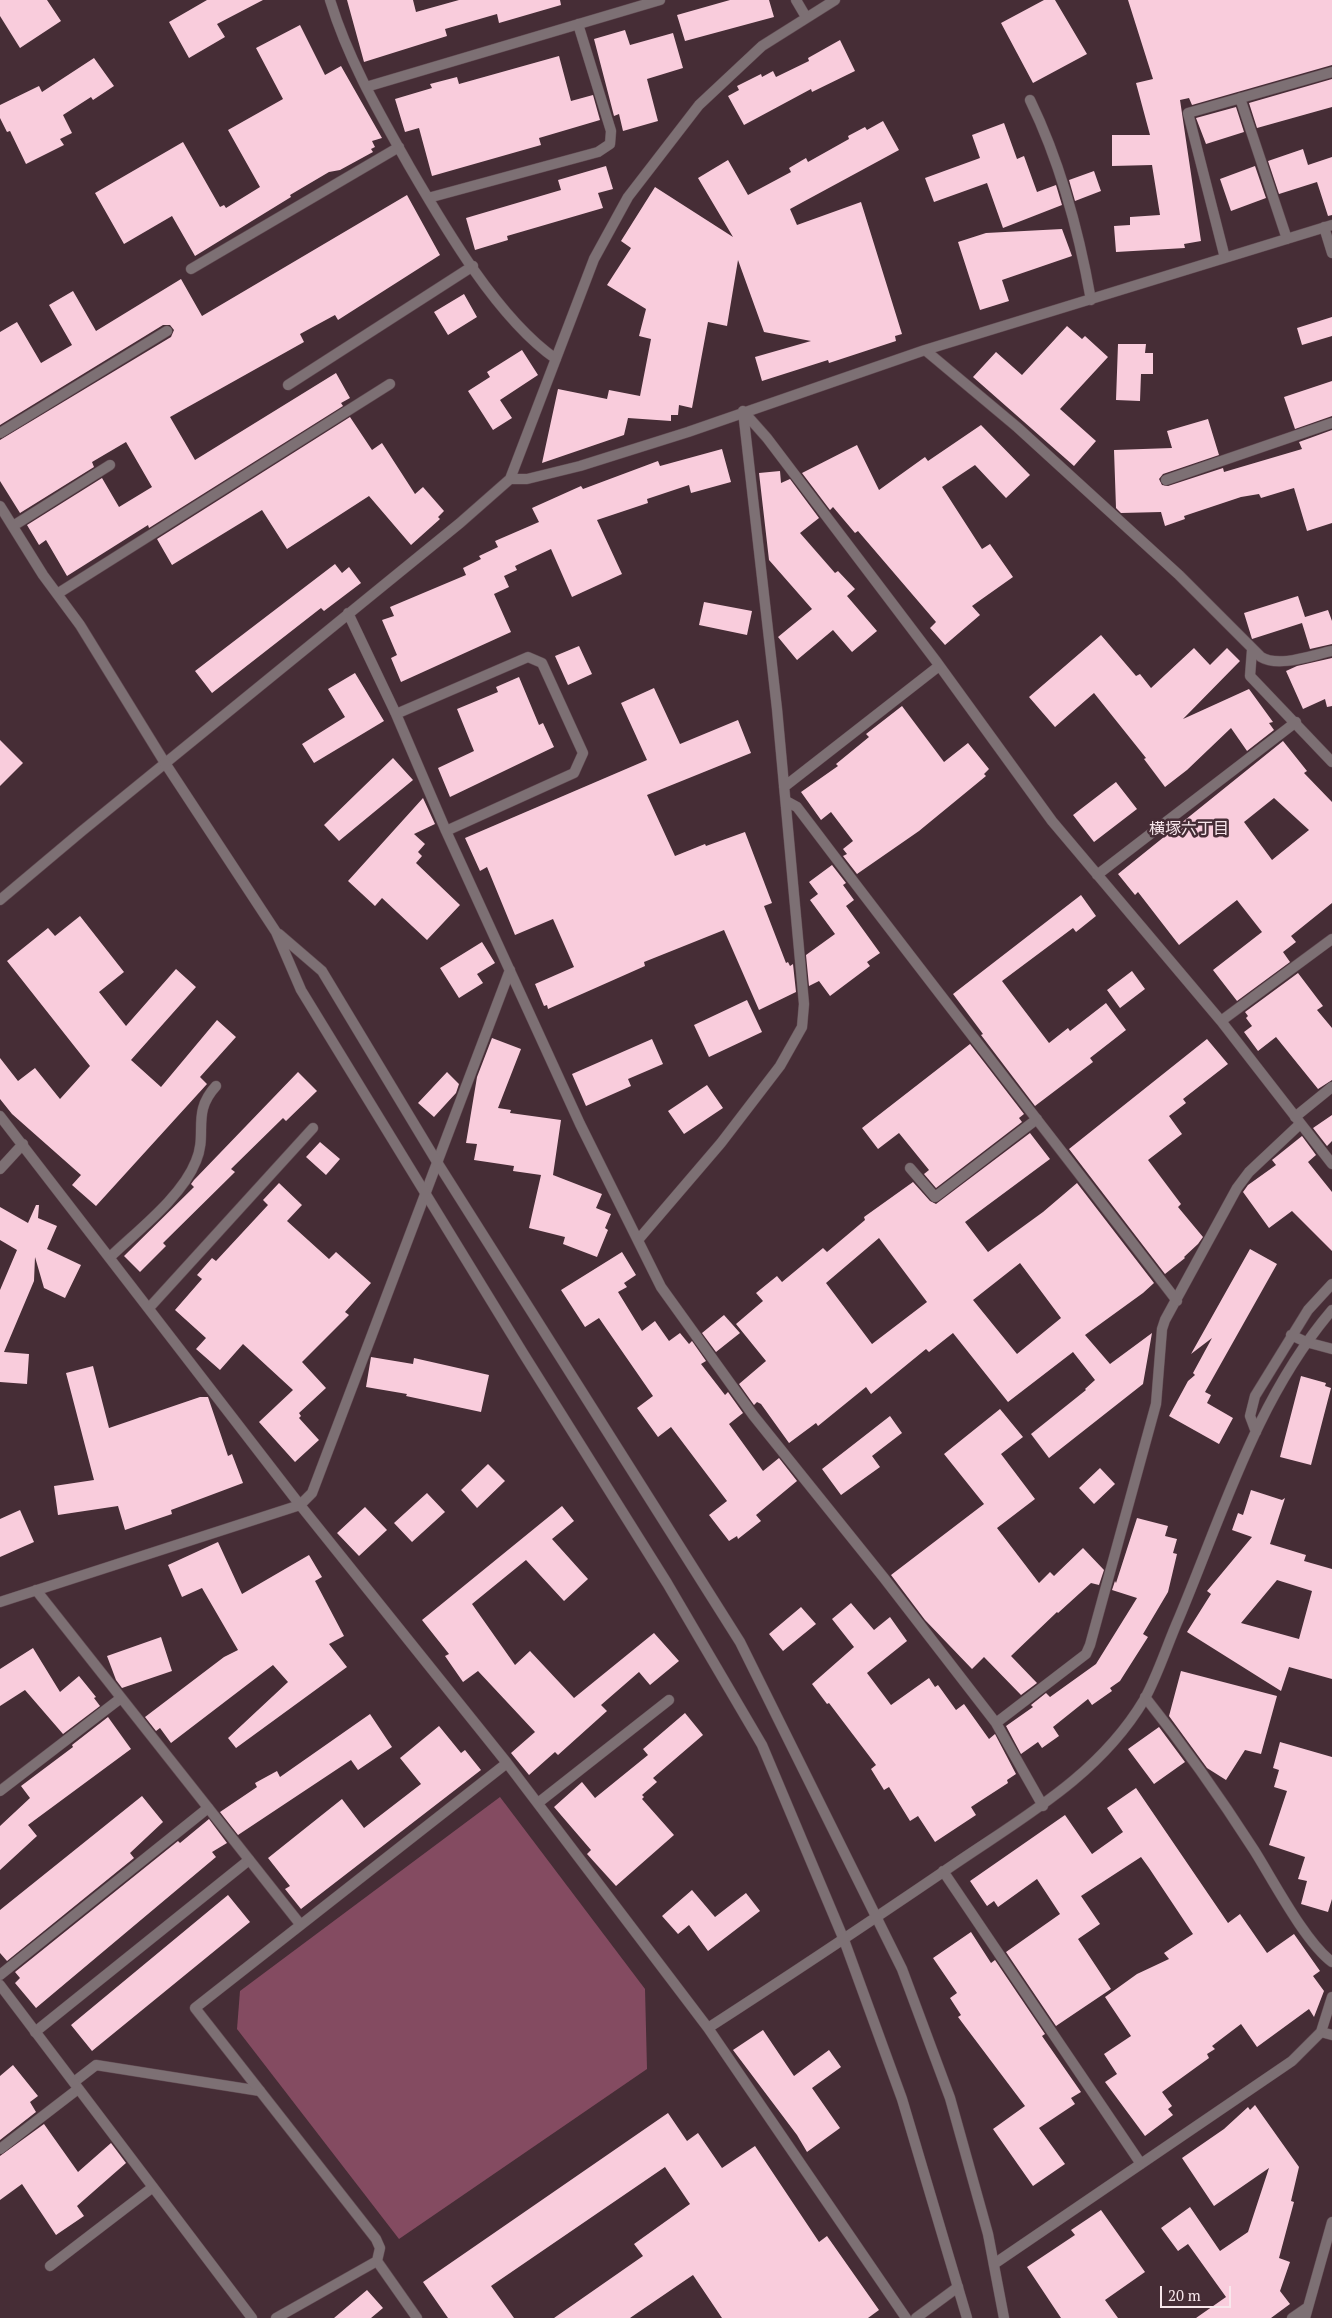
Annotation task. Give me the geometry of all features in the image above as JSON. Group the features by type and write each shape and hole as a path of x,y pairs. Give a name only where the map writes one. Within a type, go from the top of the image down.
{"street":[{"path":"330,0 344,41 366,87 428,198 472,266 528,336 556,359"},
{"path":"366,87 660,0"},
{"path":"796,0 806,17"},
{"path":"0,900 460,523 510,479 594,259 634,189 699,105 762,46 835,0"},
{"path":"428,198 598,152 610,144 612,131 578,24"},
{"path":"1225,258 1188,113 1332,72"},
{"path":"1240,98 1287,239"},
{"path":"1030,100 1049,145 1077,229 1091,300"},
{"path":"191,269 399,147"},
{"path":"510,479 527,479 580,466 688,432 743,411 925,350 1328,226 1332,253"},
{"path":"288,385 472,266"},
{"path":"0,433 167,331"},
{"path":"925,350 1017,428 1179,575 1252,650 1268,661 1332,651"},
{"path":"57,594 390,384"},
{"path":"743,411 767,438 939,666 1052,821 1221,1021 1332,1164"},
{"path":"638,1240 721,1143 780,1066 802,1027 804,1004 786,801 743,411"},
{"path":"1166,480 1332,423"},
{"path":"12,526 110,465"},
{"path":"0,506 57,594 80,625 165,763 276,932 301,990 425,1194 667,1583 762,1745 844,1940 902,2099 967,2318"},
{"path":"348,613 396,714 446,831 580,1124 661,1286 753,1415 884,1578 996,1722 1043,1806"},
{"path":"1252,650 1250,676 1296,722 1332,762"},
{"path":"396,714 528,657 542,663 583,753 574,774 446,831"},
{"path":"784,787 939,666"},
{"path":"1097,875 1296,722"},
{"path":"786,801 797,807 923,973 1177,1300"},
{"path":"276,932 322,971 437,1162 740,1642 902,1969 950,2098 988,2234 1004,2318"},
{"path":"1221,1021 1332,939"},
{"path":"0,1602 300,1506 312,1493 510,970"},
{"path":"110,1257 178,1190 196,1163 203,1102 216,1086"},
{"path":"996,1722 1086,1654 1156,1404 1162,1329 1243,1180 1298,1120 1332,1087"},
{"path":"0,1116 300,1506 507,1763 708,2028 906,2318"},
{"path":"910,1168 935,1197 1037,1118"},
{"path":"149,1308 313,1128"},
{"path":"0,1169 23,1144"},
{"path":"1256,1432 1250,1416 1255,1396 1308,1310 1332,1284"},
{"path":"708,2028 844,1940 1043,1806 1083,1774 1115,1738 1145,1698 1256,1432 1285,1374 1306,1342 1332,1310"},
{"path":"1291,1335 1306,1342 1332,1349"},
{"path":"36,1590 300,1924"},
{"path":"0,1791 121,1698"},
{"path":"1145,1698 1175,1735 1238,1826 1314,1944 1332,1962"},
{"path":"538,1803 669,1700"},
{"path":"276,2318 377,2261 380,2248 376,2240 195,2008 507,1763"},
{"path":"0,1975 208,1808"},
{"path":"35,2032 249,1860"},
{"path":"944,1871 1141,2164"},
{"path":"0,1985 252,2318"},
{"path":"994,2264 1292,2061 1321,2032 1332,1998"},
{"path":"1321,2032 1332,2035"},
{"path":"0,2149 76,2086 96,2065 260,2091"},
{"path":"50,2266 153,2187"},
{"path":"1305,2318 1332,2222"},
{"path":"377,2261 417,2318"},
{"path":"916,2318 958,2287"},
{"path":"1292,2318 1308,2307"}],"shaded area":[{"path":"500,1797 645,1989 647,2069 399,2239 237,2029 240,1991"}],"building":[{"path":"0,0 47,0 61,21 20,48 0,16"},
{"path":"207,0 263,0 217,24 225,37 189,58 169,22"},
{"path":"347,0 413,0 416,12 459,0 560,0 561,5 499,23 497,14 445,29 447,36 364,62"},
{"path":"730,0 769,0 774,17 685,41 677,15"},
{"path":"1044,0 1055,0 1087,54 1033,83 1001,23"},
{"path":"1128,0 1332,0 1332,65 1192,105 1189,98 1180,100 1201,241 1184,244 1185,248 1116,252 1114,226 1130,225 1130,217 1160,215 1152,165 1112,166 1112,135 1150,135 1136,83 1153,79"},
{"path":"300,25 325,75 341,66 382,138 372,141 375,147 371,149 373,152 340,170 329,172 195,256 172,216 124,244 95,193 183,142 220,207 224,205 226,208 260,187 228,130 283,99 256,48"},
{"path":"625,30 630,45 673,33 683,68 647,79 658,121 623,131 619,114 614,116 594,39"},
{"path":"840,40 855,71 812,92 811,89 744,125 728,96 739,90 737,86 761,74 762,77 773,71 776,77 809,61 808,58"},
{"path":"559,56 571,101 593,95 600,120 539,138 541,145 432,176 419,128 405,132 395,99 432,88 430,84 457,77 459,84"},
{"path":"94,58 114,86 93,100 91,97 63,115 72,133 60,139 64,145 26,164 10,131 7,132 0,118 0,105 39,86 42,92"},
{"path":"1332,79 1332,107 1257,128 1249,103"},
{"path":"1236,107 1244,132 1206,144 1196,118"},
{"path":"883,121 899,150 790,209 797,225 861,202 902,334 895,336 896,341 829,363 828,360 762,381 755,357 811,341 764,332 738,260 727,326 708,322 692,408 679,405 678,415 671,415 671,421 628,418 624,435 542,463 558,389 607,399 609,390 640,396 651,339 639,336 646,309 607,285 631,248 621,241 655,187 733,237 698,178 728,160 748,195 791,172 789,168 806,158 808,162 849,139 848,136 865,127 867,130"},
{"path":"1004,123 1017,159 1024,156 1037,192 1056,185 1062,205 1003,228 987,183 934,202 925,178 980,158 972,135"},
{"path":"1303,149 1308,165 1332,157 1332,215 1328,216 1317,182 1279,194 1268,161"},
{"path":"606,166 613,189 598,193 603,208 507,236 508,240 475,250 466,218 561,190 558,180"},
{"path":"1255,166 1266,198 1231,211 1220,179"},
{"path":"1094,171 1101,191 1075,201 1069,180"},
{"path":"407,195 440,255 338,320 335,315 300,334 304,342 170,417 195,460 336,373 350,398 341,403 343,406 149,528 148,525 67,576 46,540 39,545 27,525 102,478 119,507 152,487 126,442 92,462 94,467 20,513 0,481 0,440 171,337 174,330 170,325 163,325 0,425 0,332 17,322 41,363 72,345 49,305 73,291 96,331 181,279 202,316"},
{"path":"1062,229 1072,256 1002,280 1009,301 980,310 958,242 986,233"},
{"path":"464,294 477,317 448,335 434,312"},
{"path":"1332,317 1332,336 1302,345 1297,328"},
{"path":"1067,326 1082,339 1085,336 1108,357 1060,409 1096,441 1074,466 973,377 996,352 1022,375"},
{"path":"1118,344 1146,344 1145,353 1153,353 1153,374 1141,374 1140,401 1116,400"},
{"path":"522,350 538,375 500,400 512,418 493,430 468,391 490,377 487,372"},
{"path":"1332,381 1332,416 1295,429 1284,397"},
{"path":"350,417 372,450 382,443 415,494 423,487 444,511 438,517 440,519 411,545 369,496 287,549 262,510 172,565 157,539"},
{"path":"1208,419 1219,455 1163,474 1159,479 1162,485 1168,486 1223,468 1224,472 1302,449 1299,442 1332,430 1332,523 1307,531 1294,488 1261,498 1259,494 1241,497 1184,516 1185,519 1165,526 1161,512 1121,513 1116,508 1114,450 1172,448 1167,431"},
{"path":"981,425 1030,475 1006,498 975,465 942,487 982,549 990,544 1013,577 972,606 980,615 945,645 930,628 936,622 858,531 855,533 833,507 830,510 802,473 857,445 879,490 925,457 928,461"},
{"path":"722,449 731,482 691,493 689,485 647,499 648,503 597,520 622,574 572,597 551,549 515,566 517,570 504,576 509,587 494,594 511,632 401,682 391,658 397,655 382,620 394,616 390,607 466,575 463,568 481,559 479,556 498,547 495,541 539,522 532,508 581,486 583,489 658,461 660,466"},
{"path":"780,471 781,483 790,479 819,518 800,533 835,573 838,571 855,589 847,596 877,631 852,652 833,630 797,660 778,637 812,609 769,560 759,473"},
{"path":"335,564 342,573 349,567 361,583 324,611 321,608 212,693 195,671"},
{"path":"1298,596 1305,617 1328,610 1332,621 1332,644 1310,649 1302,623 1252,639 1244,613"},
{"path":"704,602 752,611 747,635 699,625"},
{"path":"1101,635 1136,676 1140,674 1151,688 1194,648 1210,665 1227,648 1240,661 1183,719 1249,689 1273,722 1269,723 1274,730 1247,751 1231,728 1187,770 1165,787 1144,759 1146,758 1094,693 1055,727 1029,697"},
{"path":"579,646 592,674 568,685 555,656"},
{"path":"1332,658 1332,706 1327,707 1325,699 1303,709 1286,671 1297,666"},
{"path":"355,673 384,721 314,763 302,744 345,717 328,689"},
{"path":"519,677 539,725 543,723 554,747 450,797 438,768 474,751 457,709 498,692 496,687"},
{"path":"654,688 680,744 738,720 751,753 647,795 675,856 705,844 706,846 745,832 772,903 764,906 786,963 788,962 790,966 793,964 796,992 759,1010 724,930 644,962 645,966 548,1009 547,1005 544,1006 535,984 574,967 553,919 515,935 487,867 480,871 465,838 647,760 621,703"},
{"path":"902,706 944,762 968,743 989,769 984,774 986,776 919,831 857,874 843,856 847,854 843,849 853,841 831,812 821,820 801,792 838,766 836,764 869,737 866,734"},
{"path":"0,740 23,763 0,786"},
{"path":"1283,741 1307,771 1304,773 1332,802 1332,903 1291,936 1296,942 1283,952 1290,962 1237,1001 1213,970 1262,932 1237,900 1179,945 1138,892 1135,895 1118,874","holes":["1274,798 1309,830 1272,860 1244,822"]},
{"path":"393,758 413,780 339,841 324,825"},
{"path":"1116,782 1137,809 1094,842 1073,815"},
{"path":"423,798 435,824 414,834 425,844 418,852 422,856 416,863 460,905 427,940 382,898 375,906 348,881"},
{"path":"832,865 846,883 843,885 854,900 846,906 880,953 867,962 870,966 830,996 819,981 809,986 806,955 835,934 810,900 818,894 809,882"},
{"path":"1081,895 1096,916 1076,932 1073,928 1002,981 1049,1043 1068,1028 1070,1031 1106,1003 1126,1030 1090,1058 1093,1062 1035,1106 981,1035 983,1034 953,994"},
{"path":"80,916 124,972 99,992 126,1026 176,969 196,987 131,1060 161,1087 217,1020 236,1037 200,1077 207,1084 96,1206 72,1185 81,1175 12,1114 0,1099 0,1058 18,1081 35,1068 60,1099 90,1066 7,961 48,928 55,936"},
{"path":"482,942 495,963 477,974 483,983 459,998 440,968"},
{"path":"1132,971 1145,989 1120,1008 1107,990"},
{"path":"1298,973 1323,1006 1317,1010 1332,1028 1332,1080 1318,1089 1276,1037 1258,1051 1244,1032 1252,1026 1246,1018 1248,1016 1245,1012"},
{"path":"747,1000 762,1032 709,1057 694,1025"},
{"path":"492,1038 521,1049 498,1108 511,1110 510,1113 561,1120 553,1175 602,1194 596,1208 611,1214 605,1228 608,1230 597,1257 563,1244 565,1237 529,1228 541,1175 513,1171 514,1166 474,1160 477,1144 466,1143 477,1077"},
{"path":"652,1039 663,1064 628,1079 631,1086 586,1106 572,1074"},
{"path":"1207,1039 1228,1064 1183,1099 1186,1103 1169,1116 1182,1134 1148,1160 1181,1204 1178,1207 1203,1237 1185,1258 1165,1274 1069,1149"},
{"path":"970,1044 1024,1114 1019,1118 1022,1122 936,1188 924,1174 929,1170 899,1133 878,1149 862,1128"},
{"path":"298,1072 317,1091 286,1121 283,1118 231,1169 235,1172 163,1243 166,1246 140,1272 124,1256 194,1187 191,1184 194,1180"},
{"path":"447,1072 459,1084 456,1093 434,1117 418,1103"},
{"path":"707,1085 723,1108 684,1134 668,1111"},
{"path":"1332,1115 1332,1141 1327,1146 1313,1128"},
{"path":"1030,1133 1050,1159 965,1222 988,1252 1043,1212 1077,1183 1154,1283 1085,1335 1110,1364 1152,1333 1143,1384 1049,1458 1031,1434 1086,1390 1095,1380 1073,1352 1008,1402 953,1333 929,1352 926,1349 871,1394 866,1387 818,1426 816,1423 789,1443 761,1404 757,1402 754,1405 739,1384 766,1361 736,1324 763,1301 756,1293 777,1276 782,1282 823,1248 827,1252 865,1220 864,1217 913,1182 930,1201 936,1204","holes":["879,1238 927,1302 872,1344 826,1283","1020,1263 1061,1318 1017,1354 973,1300"]},
{"path":"1302,1136 1316,1155 1308,1162 1332,1192 1332,1251 1292,1211 1269,1228 1243,1192 1248,1185 1276,1165 1272,1160"},
{"path":"320,1142 340,1159 326,1175 306,1157"},
{"path":"279,1183 302,1205 287,1221 329,1259 336,1252 371,1283 345,1312 349,1315 302,1362 326,1388 299,1413 301,1416 299,1418 319,1440 295,1462 259,1422 293,1390 243,1344 220,1370 196,1349 206,1338 175,1310 202,1279 197,1275 212,1258 216,1261 268,1205 263,1200"},
{"path":"36,1205 39,1205 38,1218 57,1226 47,1249 81,1265 65,1298 44,1288 35,1257 34,1281 4,1352 29,1354 27,1384 0,1382 0,1290 17,1250 0,1240 0,1207 28,1223"},
{"path":"1250,1249 1277,1264 1205,1392 1211,1395 1207,1403 1233,1418 1219,1444 1169,1416 1188,1381 1195,1375 1193,1373 1212,1338 1191,1354"},
{"path":"622,1252 636,1275 624,1283 627,1287 618,1292 642,1331 655,1321 669,1341 680,1333 689,1344 692,1341 706,1361 701,1364 725,1395 728,1392 743,1413 729,1424 763,1471 779,1458 797,1481 756,1515 761,1521 738,1539 737,1536 729,1541 709,1515 727,1501 671,1427 658,1437 637,1408 653,1396 599,1318 585,1327 561,1290"},
{"path":"724,1315 740,1333 716,1352 702,1333"},
{"path":"371,1357 413,1364 414,1358 489,1375 481,1412 406,1396 407,1394 366,1387"},
{"path":"93,1366 109,1428 200,1397 208,1397 228,1456 232,1454 243,1483 171,1510 172,1514 125,1530 118,1506 58,1515 54,1486 94,1480 66,1373"},
{"path":"1301,1376 1326,1383 1325,1386 1331,1388 1311,1465 1280,1457"},
{"path":"1000,1409 1023,1437 1001,1454 1035,1499 997,1528 1039,1583 1050,1572 1054,1576 1083,1548 1104,1570 1099,1585 1091,1583 1011,1656 1037,1683 1021,1695 984,1657 972,1669 925,1620 891,1575 984,1504 944,1454"},
{"path":"890,1416 902,1433 872,1456 880,1467 841,1495 822,1469"},
{"path":"488,1464 505,1481 477,1508 461,1490"},
{"path":"1100,1468 1115,1484 1094,1504 1079,1488"},
{"path":"1251,1490 1282,1500 1285,1498 1270,1544 1306,1555 1304,1561 1332,1569 1332,1679 1289,1667 1281,1691 1187,1632 1211,1594 1207,1591 1252,1537 1232,1530 1238,1513 1243,1515","holes":["1277,1580 1312,1591 1299,1639 1241,1623"]},
{"path":"427,1493 445,1512 412,1542 394,1523"},
{"path":"562,1506 574,1521 552,1539 588,1579 564,1601 526,1560 472,1604 515,1665 530,1651 574,1698 654,1633 679,1661 650,1685 639,1672 601,1705 607,1711 558,1755 555,1752 529,1775 511,1753 535,1732 478,1671 463,1682 445,1656 449,1654 422,1620"},
{"path":"365,1507 387,1530 359,1556 337,1533"},
{"path":"20,1510 34,1542 0,1557 0,1519"},
{"path":"1137,1518 1168,1526 1165,1536 1177,1539 1173,1553 1177,1554 1168,1592 1143,1634 1148,1637 1120,1681 1110,1688 1112,1691 1092,1705 1088,1699 1053,1727 1059,1736 1042,1748 1038,1742 1021,1754 1006,1726 1033,1707 1031,1705 1046,1693 1050,1697 1096,1664 1137,1598 1112,1590"},
{"path":"218,1542 242,1594 309,1555 322,1577 315,1581 344,1636 329,1644 347,1667 236,1748 228,1738 288,1682 273,1665 171,1743 160,1728 156,1731 145,1717 224,1657 238,1650 202,1588 182,1597 168,1565"},
{"path":"851,1603 874,1630 890,1617 907,1641 867,1673 891,1705 929,1678 935,1687 938,1685 956,1710 964,1704 989,1739 995,1734 1016,1774 1007,1780 1008,1783 971,1807 976,1815 935,1842 918,1816 910,1821 889,1787 884,1790 871,1769 876,1765 829,1703 827,1704 812,1684 854,1647 832,1619"},
{"path":"801,1607 816,1624 783,1651 769,1634"},
{"path":"161,1637 172,1671 122,1688 116,1680 107,1656"},
{"path":"33,1648 60,1692 79,1676 96,1697 94,1698 100,1706 63,1734 25,1690 0,1706 0,1669"},
{"path":"1181,1671 1277,1696 1261,1754 1245,1750 1226,1780 1207,1768 1169,1716"},
{"path":"685,1713 703,1735 653,1778 657,1782 642,1795 644,1797 642,1799 674,1835 616,1886 587,1854 591,1850 554,1807 582,1782 595,1798 648,1755 643,1749"},
{"path":"370,1714 392,1747 358,1770 351,1760 238,1835 220,1812 257,1787 255,1783 277,1771 280,1777"},
{"path":"108,1717 131,1749 28,1825 37,1836 0,1870 0,1826 30,1798 21,1786 73,1747 72,1745"},
{"path":"439,1726 461,1753 465,1750 481,1770 301,1909 285,1889 290,1886 268,1858 342,1799 364,1828 421,1784 400,1758"},
{"path":"1159,1727 1185,1762 1154,1784 1128,1749"},
{"path":"1280,1742 1332,1757 1332,1899 1328,1912 1301,1904 1307,1881 1298,1879 1305,1857 1269,1845 1287,1791 1274,1787 1279,1770 1273,1768"},
{"path":"1136,1788 1228,1923 1240,1914 1267,1953 1294,1934 1320,1971 1313,1976 1324,1991 1314,2017 1309,2009 1257,2047 1241,2024 1212,2046 1215,2049 1207,2054 1209,2058 1162,2092 1172,2106 1168,2109 1173,2115 1145,2136 1105,2082 1117,2074 1104,2054 1131,2036 1105,1997 1137,1974 1169,1959 1164,1953 1193,1934 1149,1868 1141,1857 1081,1896 1100,1924 1078,1939 1111,1989 1056,2026 1006,1952 1060,1914 1037,1879 998,1907 994,1901 987,1906 970,1881 1065,1815 1092,1854 1123,1832 1107,1808"},
{"path":"142,1796 163,1822 130,1853 134,1858 7,1961 0,1953 0,1910"},
{"path":"209,1819 227,1843 212,1852 216,1857 36,2008 15,1983 20,1978 15,1972 178,1841 180,1843"},
{"path":"692,1890 715,1917 746,1893 760,1911 708,1951 689,1925 678,1934 662,1916"},
{"path":"228,1895 250,1922 92,2051 71,2025"},
{"path":"971,1932 991,1963 995,1960 1045,2034 1042,2036 1081,2092 1071,2098 1075,2104 1039,2128 1065,2164 1033,2186 993,2129 1025,2106 958,2017 961,2015 950,1998 957,1993 933,1958"},
{"path":"763,2030 794,2076 829,2050 841,2067 812,2088 840,2128 807,2152 797,2135 733,2050"},
{"path":"13,2065 38,2096 30,2102 36,2112 0,2140 0,2076"},
{"path":"1255,2105 1299,2167 1291,2201 1294,2202 1279,2258 1290,2262 1280,2291 1290,2304 1271,2318 1196,2318 1226,2297 1188,2244 1178,2251 1161,2228 1190,2207 1220,2251 1248,2232 1269,2168 1214,2206 1182,2158 1224,2129 1248,2107 1250,2110"},
{"path":"668,2113 687,2141 698,2133 722,2168 755,2146 819,2242 827,2236 879,2310 868,2318 722,2318 693,2275 630,2318 554,2318 643,2256 634,2244 690,2204 665,2167 491,2286 514,2318 448,2318 423,2282"},
{"path":"44,2124 78,2172 111,2143 126,2163 77,2206 84,2216 56,2235 22,2184 0,2200 0,2156"},
{"path":"1101,2210 1145,2272 1105,2300 1118,2318 1061,2318 1027,2267 1075,2235 1071,2230"},
{"path":"367,2290 383,2308 371,2318 334,2318"}],"district":[{"name":"横塚六丁目","path":"1189,829"}]}
